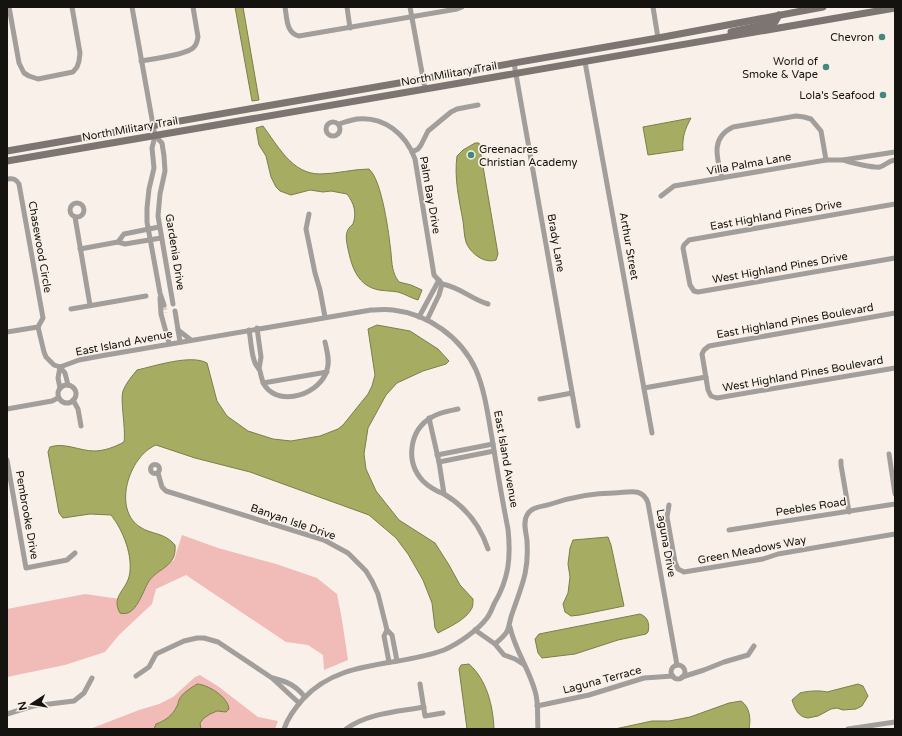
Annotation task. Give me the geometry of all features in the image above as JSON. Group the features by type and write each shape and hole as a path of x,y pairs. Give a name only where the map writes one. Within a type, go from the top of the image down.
{"main road":[{"name":"North Military Trail","path":"7,151 658,38 823,7"},
{"name":"North Military Trail","path":"7,162 895,8"},
{"path":"714,39 731,32 775,22 778,15"},
{"path":"657,49 667,41 716,32 724,26"},
{"path":"604,58 610,53 650,46 658,38"}],"street":[{"path":"9,7 19,62 24,73 38,79 72,72 80,61 72,7"},
{"name":"Gardenia Drive","path":"132,7 155,136 152,148 154,168 147,208 150,239 160,293 161,314 169,343"},
{"path":"141,61 184,53 194,48 198,37 193,7"},
{"path":"285,7 289,26 293,33 299,36 462,7"},
{"path":"346,7 350,28"},
{"path":"410,7 425,89"},
{"path":"653,7 658,38"},
{"name":"Arthur Street","path":"586,62 652,433"},
{"name":"Brady Lane","path":"514,63 578,426"},
{"path":"412,152 418,149 428,131 450,112 457,109 478,105"},
{"path":"722,178 717,152 717,142 727,130 733,127 789,117 804,117 811,119 817,125 821,131 826,160"},
{"name":"Palm Bay Drive","path":"339,124 355,119 370,119 384,123 402,136 415,159 434,275 440,282"},
{"name":"Gardenia Drive","path":"155,136 162,143 164,156 165,171 160,194 158,216 173,304"},
{"name":"Villa Palma Lane","path":"661,196 674,186 826,160 843,160 895,152"},
{"name":"Villa Palma Lane","path":"843,160 850,163 876,167 895,160"},
{"name":"Chasewood Circle","path":"7,179 12,178 19,184 43,318 38,327 44,352 46,357 54,365 60,367 65,373 68,385"},
{"name":"East Highland Pines Drive","path":"686,268 683,248 689,240 895,204"},
{"path":"309,214 306,229 325,317"},
{"path":"75,216 90,305"},
{"path":"118,242 124,234 159,227"},
{"path":"80,249 118,242 125,244 161,238"},
{"name":"West Highland Pines Drive","path":"686,268 690,286 694,291 702,292 895,258"},
{"path":"440,282 453,286 475,299 488,304"},
{"path":"419,317 440,282"},
{"path":"427,320 439,295 440,282"},
{"path":"160,293 171,291"},
{"name":"Gardenia Drive","path":"160,293 164,305"},
{"path":"71,309 146,296"},
{"name":"East Island Avenue","path":"60,367 79,360 169,343 371,310 392,310 419,317 434,323 451,336 467,354 476,370 484,394 508,529 510,549 508,567 505,584 498,599 486,618 475,630 445,650 397,661 364,666 340,674 311,691 295,709 284,729"},
{"path":"175,311 180,342"},
{"name":"Gardenia Drive","path":"165,313 166,329"},
{"name":"East Highland Pines Boulevard","path":"706,377 702,354 709,346 895,313"},
{"path":"7,332 38,327"},
{"path":"257,328 261,357 259,369"},
{"name":"East Island Avenue","path":"178,330 191,340"},
{"path":"249,330 255,363 259,369 263,382 266,387 274,393 285,396 298,395 310,391 321,381 327,372 328,360 325,342"},
{"path":"60,367 58,378 60,388"},
{"name":"West Highland Pines Boulevard","path":"706,377 709,393 711,396 720,398 895,368"},
{"path":"263,382 327,372"},
{"path":"644,388 706,377"},
{"path":"68,385 72,386 77,394 74,400 67,403 60,401 57,392 60,388 68,385"},
{"path":"540,399 572,393"},
{"path":"7,409 52,401 58,398"},
{"path":"74,400 78,409 81,426"},
{"path":"458,409 443,412 429,418 421,426 414,438 412,457 415,470 422,481 432,489 444,494 462,507 479,528 488,549"},
{"path":"429,418 439,462 444,494"},
{"path":"437,455 493,444"},
{"path":"439,462 494,451"},
{"path":"889,454 895,494"},
{"name":"Pembrooke Drive","path":"7,460 26,568 67,560 75,552"},
{"path":"841,461 849,512"},
{"name":"Banyan Isle Drive","path":"158,473 162,487 166,491 324,540 348,553 366,571 378,594 386,630 384,636 389,662"},
{"name":"Laguna Drive","path":"495,644 506,635 520,592 526,567 527,541 525,523 527,515 530,511 566,499 604,493 636,492 644,496 648,503 678,665"},
{"name":"Peebles Road","path":"729,530 895,504"},
{"name":"Green Meadows Way","path":"670,505 667,517 675,562 678,569 684,572 895,534"},
{"path":"510,626 512,636 535,691 538,729"},
{"name":"Banyan Isle Drive","path":"386,630 392,635 397,661"},
{"path":"475,630 495,644 501,653 515,658 525,666"},
{"path":"136,676 149,667 156,654 184,641 197,638 211,639 218,642 272,678 300,703"},
{"name":"Laguna Terrace","path":"537,706 589,695 644,678 672,676 676,679 748,655 754,646"},
{"path":"672,676 671,670 673,666 678,665 682,666 684,670 682,677"},
{"path":"7,714 33,706 74,700 84,693 92,678"},
{"path":"272,678 288,682 298,689 305,697"},
{"path":"420,684 425,716 443,713"},
{"path":"346,729 355,723 372,717 424,707"},
{"path":"848,729 895,722"}],"shaded area":[{"path":"235,7 243,7 259,100 252,101"},
{"path":"691,118 684,133 683,150 648,155 643,127"},
{"path":"263,126 287,158 301,169 310,173 320,174 369,169 374,175 381,195 387,221 392,265 395,275 399,282 422,290 418,300 398,292 372,288 366,285 357,275 350,256 346,235 348,229 353,224 355,216 353,205 347,194 331,191 323,192 310,190 291,195 280,191 276,187 271,177 266,156 259,145 256,128"},
{"path":"475,143 479,143 498,254 496,260 491,261 482,259 474,254 466,242 457,188 457,156 463,150"},
{"path":"377,325 410,331 438,349 449,361 446,364 423,371 397,383 386,395 368,428 364,454 366,469 376,491 399,520 435,543 460,585 473,599 472,607 466,616 457,623 438,633 435,628 432,603 423,580 408,554 396,538 369,515 250,472 195,458 156,445 146,451 138,460 132,471 127,483 127,508 132,519 144,530 167,538 171,541 175,545 175,552 170,562 149,581 134,608 126,614 120,613 117,603 129,577 130,561 129,553 120,528 111,515 90,514 63,518 59,513 48,452 50,447 66,446 89,451 98,451 117,446 124,442 122,395 129,380 137,370 183,360 207,363 217,401 227,416 248,431 273,439 291,441 320,436 338,429 343,425 368,394 375,375 368,329"},
{"path":"182,535 218,548 276,564 317,578 337,594 348,660 324,670 323,655 308,645 286,642 186,575 156,589 152,604 119,635 105,652 65,665 7,677 7,609 85,594 120,599 174,560"},
{"path":"608,537 624,606 571,616 565,612 563,604 568,593 570,577 568,564 570,548 573,540"},
{"path":"640,614 648,621 649,629 646,634 618,640 575,654 542,658 538,653 535,639 539,634"},
{"path":"469,664 475,670 485,686 492,711 494,729 467,729 459,669 461,665"},
{"path":"200,675 219,687 258,717 278,721 275,729 90,729 159,704 173,697 195,677"},
{"path":"197,684 217,692 225,700 229,709 226,712 217,711 204,718 200,723 201,729 154,729 156,724 171,715 182,695"},
{"path":"858,684 863,686 868,696 862,706 856,709 831,709 818,716 808,718 799,714 792,700 803,692 827,692"},
{"path":"741,701 748,710 750,721 749,729 615,729 652,721 669,721 690,717 729,703"}],"tunnel":[{"path":"164,305 165,313"}],"place":[{"name":"Chevron","path":"882,37"},
{"name":"World of Smoke & Vape","path":"826,67"},
{"name":"Lola's Seafood","path":"883,95"},
{"name":"Greenacres Christian Academy","path":"471,155"}]}
